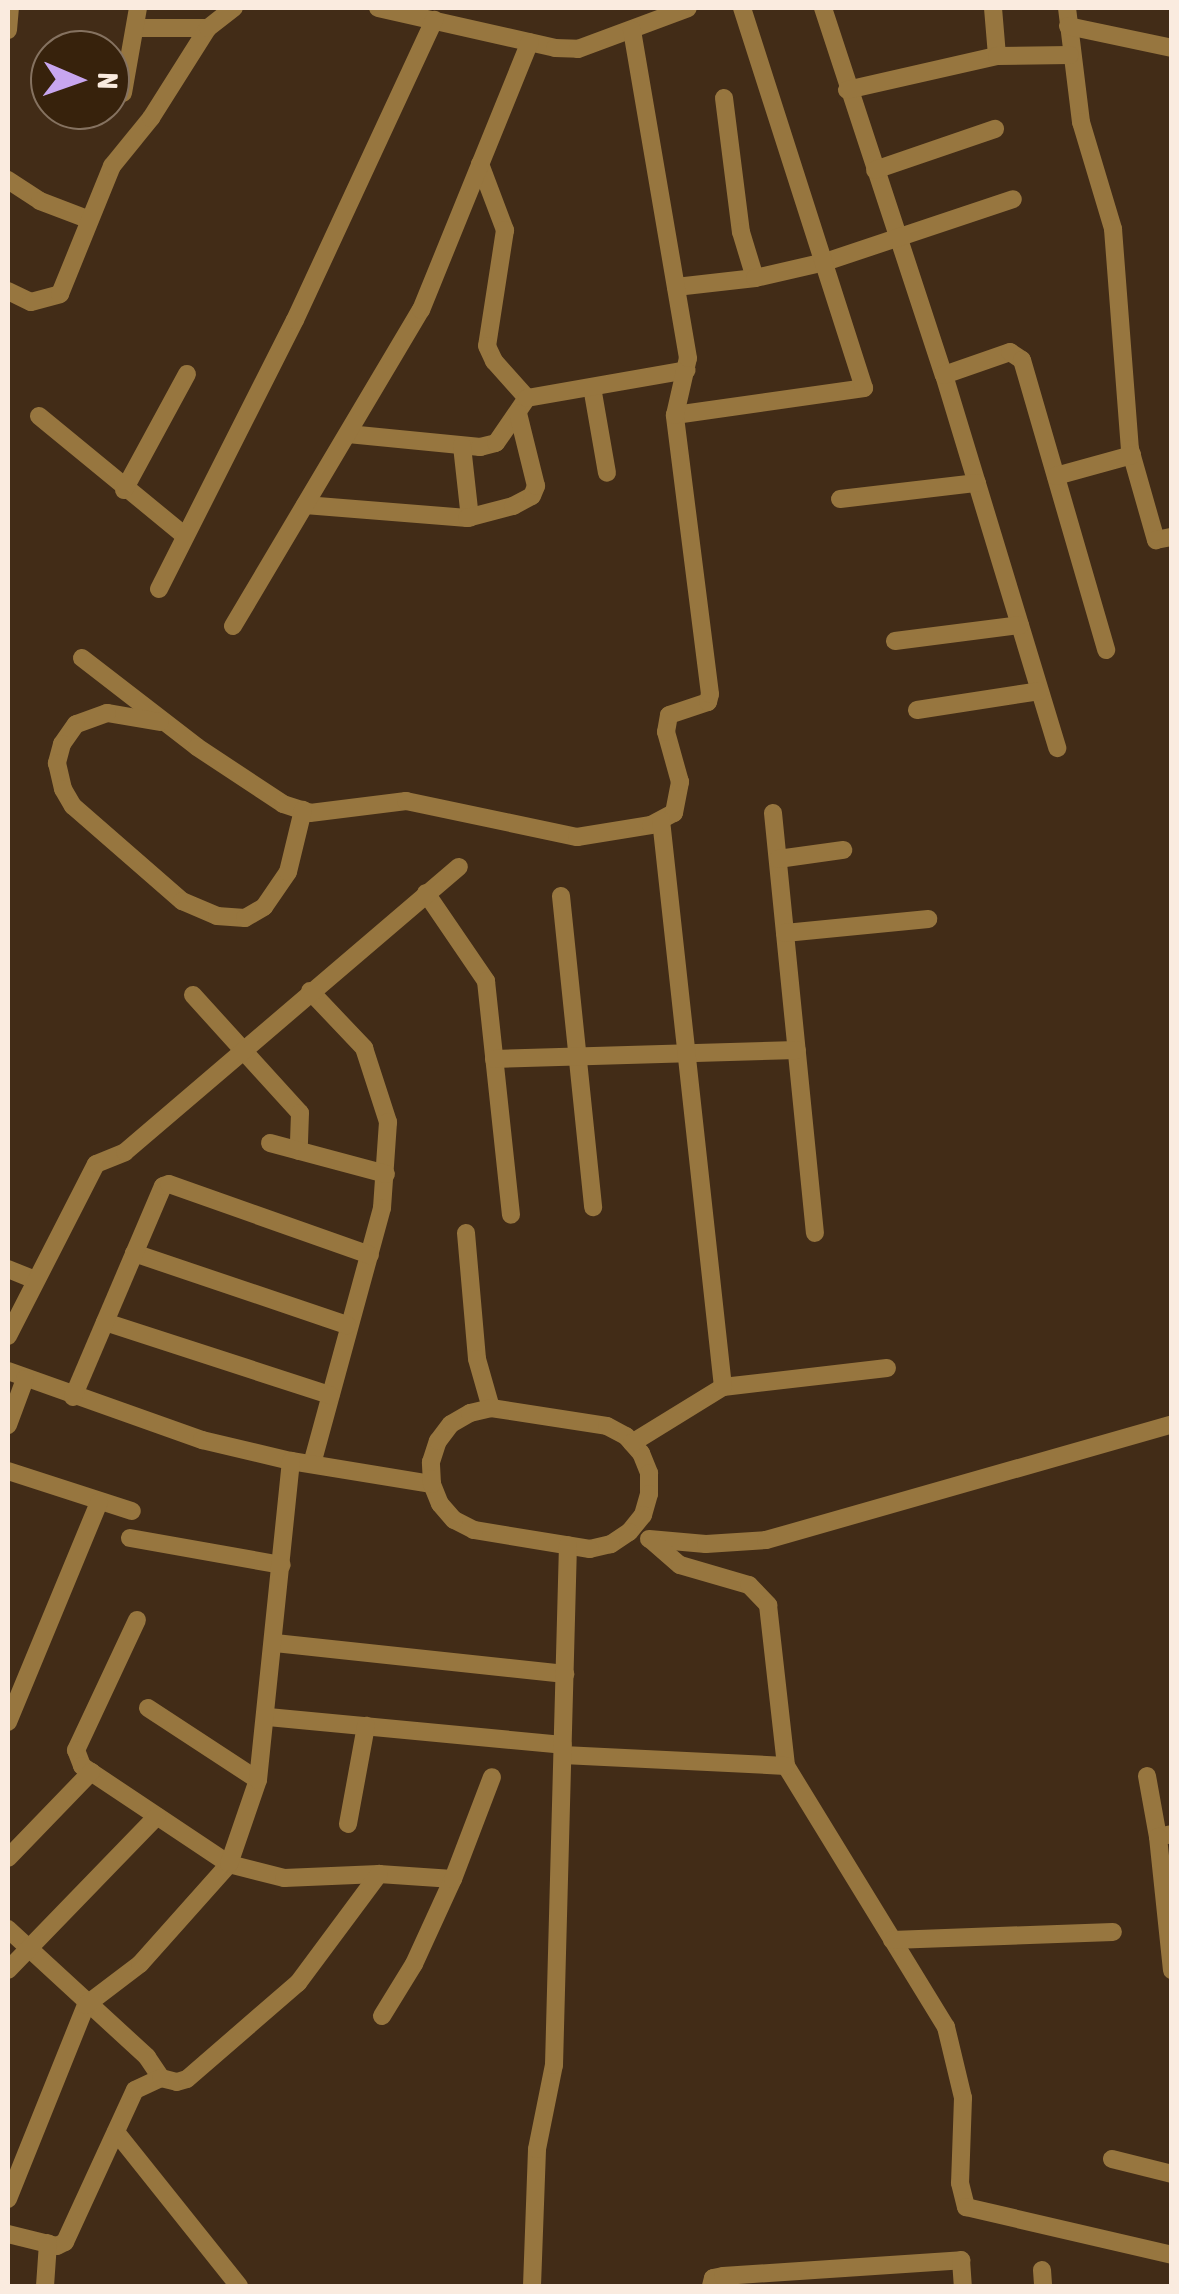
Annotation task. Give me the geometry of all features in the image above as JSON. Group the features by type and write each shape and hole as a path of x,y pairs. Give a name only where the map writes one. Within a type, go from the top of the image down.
{"street":[{"path":"8,30 10,8"},
{"path":"130,58 138,8"},
{"path":"10,298 31,302 60,294 112,166 151,118 208,28 234,8"},
{"path":"378,8 530,42 578,48 688,8"},
{"path":"675,414 864,388 742,8"},
{"path":"823,8 944,375 1057,748"},
{"path":"993,8 997,56"},
{"path":"1172,48 1068,17 1081,122 1113,228 1132,455 1156,540 1172,536"},
{"path":"159,588 295,320 434,20"},
{"path":"136,28 208,28"},
{"path":"82,658 166,723 283,804 303,810 350,811 406,801 578,837 601,836 674,813 680,796 666,732 670,715 708,702 710,694 675,414 687,370 632,30"},
{"path":"232,626 421,310 530,42"},
{"path":"847,90 997,56 1070,55"},
{"path":"724,98 741,232 755,278"},
{"path":"874,170 995,128"},
{"path":"305,505 392,516 470,518 532,496 536,486 523,406 487,346 505,230 480,164"},
{"path":"8,180 40,201 90,220"},
{"path":"676,287 755,278 825,262 896,235 1013,199"},
{"path":"944,375 1018,354 1106,650"},
{"path":"348,434 462,446 496,443 523,406 592,387 687,370"},
{"path":"124,490 188,374"},
{"path":"592,387 607,472"},
{"path":"39,416 124,490 186,536"},
{"path":"462,446 470,518"},
{"path":"1056,476 1132,455"},
{"path":"840,499 977,483"},
{"path":"895,641 1020,625"},
{"path":"918,710 1040,691"},
{"path":"166,723 107,714 76,724 62,744 57,763 62,789 72,806 182,900 217,916 245,918 264,907 288,872 303,810"},
{"path":"773,813 816,1232"},
{"path":"661,820 724,1387"},
{"path":"778,860 843,850"},
{"path":"8,1336 96,1164 125,1152 458,867"},
{"path":"426,893 486,981 511,1215"},
{"path":"561,896 593,1208"},
{"path":"785,933 928,919"},
{"path":"310,991 364,1048 388,1122 386,1174 370,1255 347,1325 312,1464"},
{"path":"193,995 300,1113 298,1151"},
{"path":"494,1059 797,1050"},
{"path":"270,1143 386,1174"},
{"path":"73,1396 163,1186 170,1184 370,1255"},
{"path":"466,1233 477,1359 491,1408"},
{"path":"134,1254 347,1325"},
{"path":"8,1269 35,1280"},
{"path":"105,1322 330,1396"},
{"path":"632,1443 724,1387 887,1368"},
{"path":"8,1426 16,1375 202,1440 290,1461 432,1484"},
{"path":"491,1408 607,1426 632,1443 648,1473 649,1494 643,1515 629,1532 611,1544 590,1548 474,1530 454,1520 440,1504 432,1484 431,1462 438,1441 451,1424 470,1413 491,1408"},
{"path":"629,1532 651,1540 706,1544 766,1540 1172,1424"},
{"path":"8,2199 12,2176 86,2006 140,1964 229,1864 258,1780 268,1717 290,1461"},
{"path":"8,1471 132,1510"},
{"path":"8,1722 100,1502"},
{"path":"130,1538 282,1565"},
{"path":"651,1540 680,1565 750,1584 768,1605 786,1766 946,2026 962,2098 960,2183 966,2206 1172,2255"},
{"path":"532,2286 537,2148 554,2065 568,1545"},
{"path":"137,1620 76,1750 76,1758 91,1772 229,1864 284,1878 379,1874 453,1879"},
{"path":"275,1643 565,1674"},
{"path":"148,1708 258,1780"},
{"path":"268,1717 563,1750 786,1766"},
{"path":"348,1824 366,1726"},
{"path":"8,1858 91,1772"},
{"path":"1147,1776 1164,1835 1172,1970"},
{"path":"382,2016 414,1964 453,1879 492,1777"},
{"path":"8,1970 156,1816"},
{"path":"8,2234 57,2246 71,2234 135,2090 161,2078 177,2082 187,2079 298,1983 379,1874"},
{"path":"8,1929 86,2006 147,2057 161,2078"},
{"path":"892,1940 1114,1932"},
{"path":"116,2132 239,2286"},
{"path":"1112,2159 1172,2174"},
{"path":"45,2286 48,2243"},
{"path":"711,2286 714,2278 723,2276 795,2278 961,2260 962,2286"}]}
